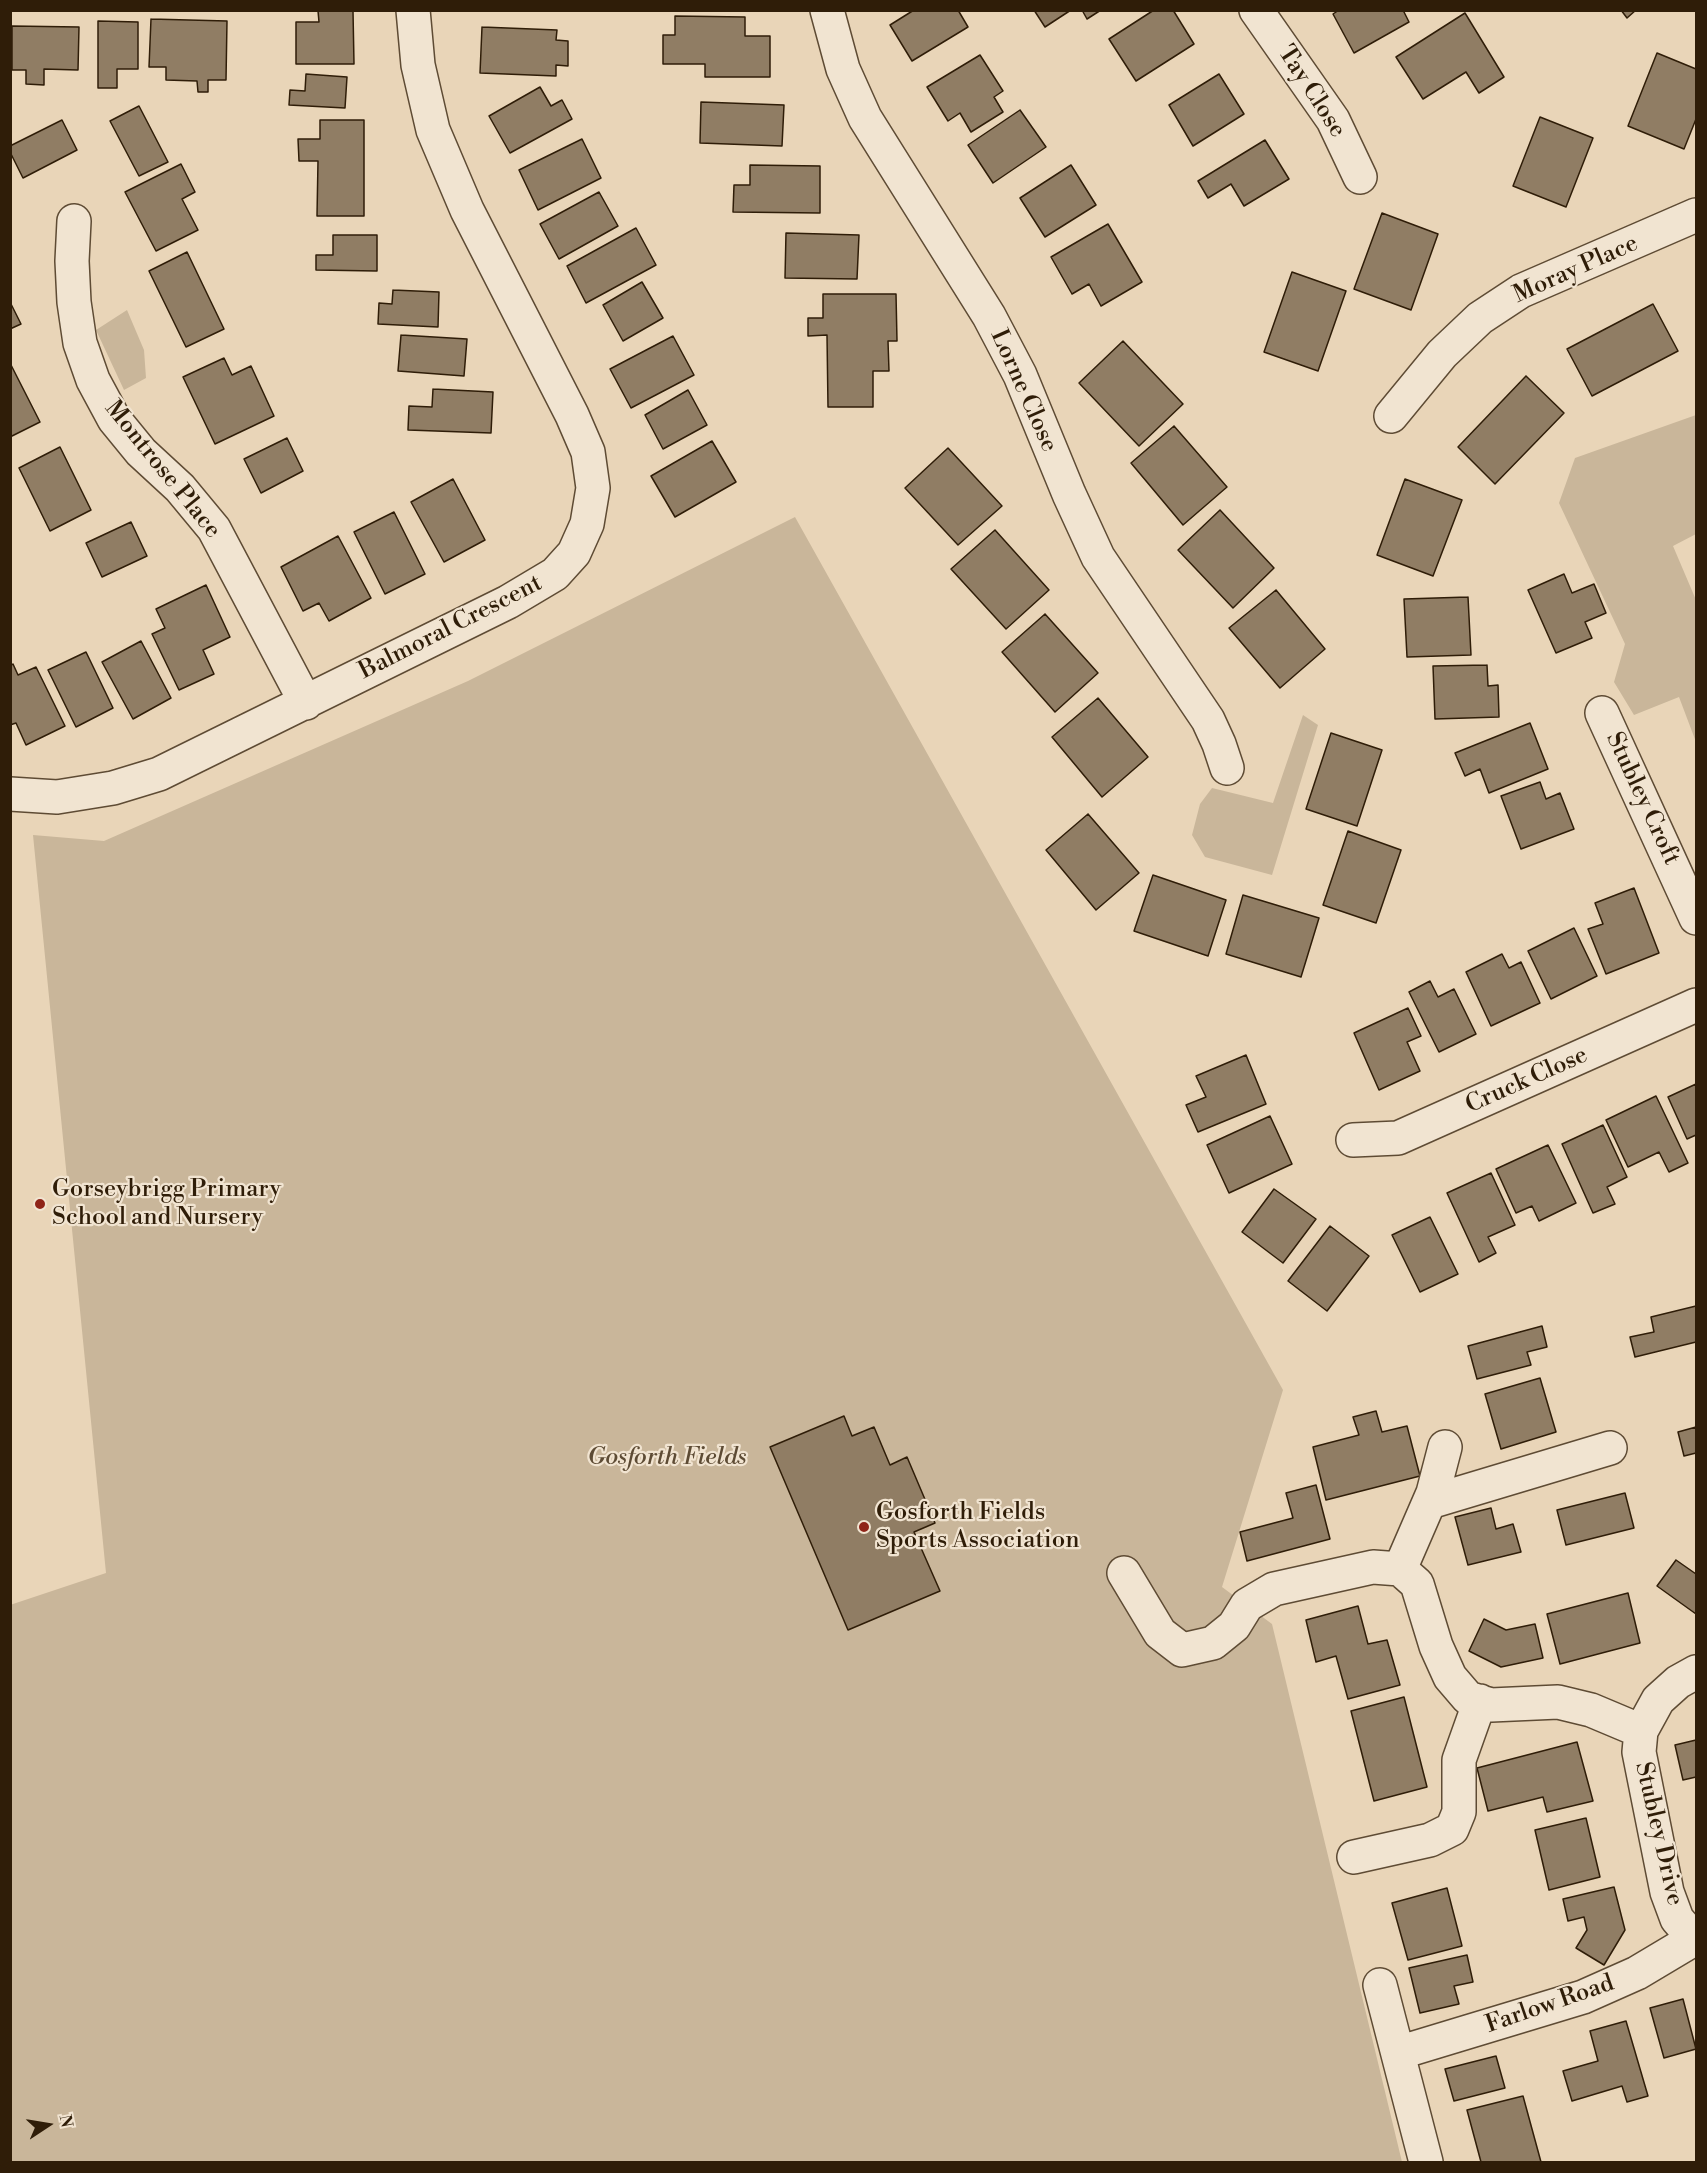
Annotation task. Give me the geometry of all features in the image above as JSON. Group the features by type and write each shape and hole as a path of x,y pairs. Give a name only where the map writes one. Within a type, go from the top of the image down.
{"street":[{"name":"Balmoral Crescent","path":"10,794 57,797 112,788 159,774 508,603 555,574 578,543 587,524 592,497 588,452 572,415 468,210 433,130 418,65 412,10"},
{"name":"Lorne Close","path":"827,10 843,69 865,118 989,316 1020,375 1069,494 1098,556 1208,720 1220,744 1227,768"},
{"name":"Tay Close","path":"1256,10 1333,120 1360,177"},
{"name":"Moray Place","path":"1391,416 1442,354 1480,318 1521,291 1696,215"},
{"name":"Montrose Place","path":"74,221 72,261 74,302 80,343 93,380 114,419 141,452 180,488 213,529 306,703"},
{"name":"Stubley Croft","path":"1602,713 1696,918"},
{"name":"Cruck Close","path":"1353,1140 1398,1138 1696,1005"},
{"path":"1400,1569 1430,1502 1445,1447"},
{"path":"1430,1502 1610,1448"},
{"path":"1124,1573 1138,1602 1160,1633 1182,1650 1213,1643 1234,1626 1247,1605 1274,1589 1372,1567 1400,1569 1417,1584 1436,1646 1450,1677 1468,1698 1491,1705 1558,1702 1591,1710 1641,1731"},
{"name":"Stubley Drive","path":"1695,1940 1677,1919 1667,1892 1642,1777 1639,1752 1641,1731 1658,1700 1678,1682 1696,1672"},
{"path":"1354,1857 1430,1840 1452,1829 1459,1812 1459,1760 1480,1701"},
{"name":"Farlow Road","path":"1398,2053 1583,1997 1637,1973 1695,1940"},
{"path":"1380,1985 1426,2163"}],"green space":[{"path":"127,310 144,350 146,378 124,390 96,330"},
{"path":"1696,415 1696,534 1673,546 1696,600 1696,742 1679,697 1634,715 1614,682 1625,644 1559,503 1575,458"},
{"name":"Gosforth Fields","path":"795,517 1283,1390 1222,1587 1272,1624 1402,2162 11,2162 10,1605 106,1573 33,835 104,841 468,681"},
{"path":"1303,715 1318,725 1272,875 1205,857 1192,835 1200,804 1212,788 1273,803"}],"building":[{"path":"914,10 958,10 968,27 912,61 890,25"},
{"path":"1034,10 1071,10 1045,27"},
{"path":"1082,10 1101,10 1087,19"},
{"path":"1154,10 1173,10 1194,44 1136,81 1109,39"},
{"path":"1339,10 1403,10 1409,22 1354,53 1333,14"},
{"path":"1621,10 1636,10 1627,18"},
{"path":"318,11 353,11 354,64 296,64 296,22 319,22"},
{"path":"1465,13 1504,77 1479,93 1466,72 1423,99 1396,57"},
{"path":"675,16 745,17 745,36 770,36 770,77 705,77 705,64 663,64 663,35 675,35"},
{"path":"151,19 227,21 226,80 208,80 208,92 198,92 197,81 166,80 166,67 149,67"},
{"path":"98,21 138,22 138,69 117,69 117,88 98,88"},
{"path":"12,26 79,27 78,70 44,69 44,85 26,84 26,70 12,70"},
{"path":"482,27 557,30 556,40 568,41 568,66 556,65 556,76 480,73"},
{"path":"1657,53 1696,69 1696,119 1684,149 1628,126"},
{"path":"980,55 1003,91 994,97 1003,112 971,132 960,113 948,121 927,87"},
{"path":"306,74 347,77 345,108 289,105 290,90 305,91"},
{"path":"1219,74 1244,114 1193,146 1169,105"},
{"path":"540,87 551,106 562,100 572,119 510,153 489,116"},
{"path":"701,102 784,105 782,146 700,143"},
{"path":"139,106 168,162 139,176 110,121"},
{"path":"1020,110 1046,147 993,183 968,145"},
{"path":"1540,117 1593,138 1566,207 1513,186"},
{"path":"62,120 77,150 23,178 10,152 10,146"},
{"path":"320,120 364,120 364,216 317,216 318,161 299,161 298,139 320,139"},
{"path":"582,139 601,178 538,210 519,170"},
{"path":"1265,140 1289,179 1244,206 1231,184 1208,198 1198,181"},
{"path":"181,164 195,192 182,199 198,230 156,251 125,192"},
{"path":"750,165 820,166 820,213 733,212 734,185 750,185"},
{"path":"1071,165 1096,205 1045,237 1020,198"},
{"path":"599,192 618,226 559,259 540,224"},
{"path":"1382,213 1438,234 1411,310 1354,289"},
{"path":"1108,224 1142,282 1101,306 1089,284 1072,294 1051,257"},
{"path":"636,228 656,265 586,303 567,266"},
{"path":"786,233 859,235 857,279 785,278"},
{"path":"333,235 377,235 377,271 316,270 316,255 333,255"},
{"path":"187,252 224,329 186,347 149,271"},
{"path":"1292,272 1346,291 1318,371 1264,352"},
{"path":"642,282 663,318 623,341 603,305"},
{"path":"393,290 439,292 438,327 378,324 379,303 392,304"},
{"path":"823,294 896,294 897,341 888,341 889,371 873,371 873,407 828,407 827,335 808,336 808,318 823,318"},
{"path":"10,302 21,324 10,329"},
{"path":"1653,304 1678,351 1592,396 1567,349"},
{"path":"401,335 467,339 464,376 398,371"},
{"path":"673,336 694,375 631,408 610,369"},
{"path":"1123,341 1183,404 1139,446 1079,383"},
{"path":"224,358 232,375 251,366 274,416 215,444 183,377"},
{"path":"10,363 40,422 10,437"},
{"path":"1526,376 1564,413 1495,484 1458,447"},
{"path":"433,389 493,392 491,433 408,430 409,406 432,407"},
{"path":"688,390 707,425 663,449 645,415"},
{"path":"1174,426 1227,487 1183,525 1131,463"},
{"path":"287,438 303,471 261,493 244,459"},
{"path":"712,441 736,482 675,517 651,476"},
{"path":"60,447 91,510 50,531 19,468"},
{"path":"948,448 1002,506 958,545 905,488"},
{"path":"453,479 485,540 444,562 411,502"},
{"path":"1405,479 1462,500 1433,576 1377,555"},
{"path":"1220,510 1274,568 1233,608 1178,550"},
{"path":"394,512 425,574 385,594 354,532"},
{"path":"131,522 147,556 102,577 86,543"},
{"path":"995,530 1049,590 1006,629 951,569"},
{"path":"338,536 371,598 329,621 319,603 303,611 281,567"},
{"path":"1564,574 1572,593 1594,584 1606,613 1585,622 1592,638 1556,653 1528,590"},
{"path":"206,585 230,637 203,650 214,674 179,690 152,634 165,628 156,609"},
{"path":"1276,590 1325,649 1280,688 1229,628"},
{"path":"1468,597 1471,655 1407,657 1404,599"},
{"path":"1045,614 1098,673 1055,712 1002,652"},
{"path":"141,641 171,698 133,719 102,662"},
{"path":"86,652 113,708 76,727 48,670"},
{"path":"13,664 18,675 36,667 65,726 26,745 16,723 10,725 10,666"},
{"path":"1487,665 1488,686 1498,685 1499,717 1435,719 1433,666"},
{"path":"1098,698 1148,757 1102,797 1052,737"},
{"path":"1530,723 1548,769 1489,793 1480,769 1465,776 1455,753"},
{"path":"1331,733 1382,750 1357,826 1306,809"},
{"path":"1540,782 1546,799 1560,793 1574,829 1521,849 1501,796"},
{"path":"1088,814 1139,873 1096,910 1046,850"},
{"path":"1348,831 1401,850 1376,923 1323,905"},
{"path":"1153,875 1226,900 1208,956 1134,931"},
{"path":"1634,888 1659,953 1606,974 1588,929 1603,924 1595,903"},
{"path":"1243,895 1319,918 1301,977 1226,954"},
{"path":"1574,928 1597,976 1551,999 1528,951"},
{"path":"1502,954 1509,968 1521,962 1540,1003 1491,1026 1466,972"},
{"path":"1430,981 1438,997 1454,989 1476,1034 1439,1052 1409,992"},
{"path":"1408,1008 1421,1036 1407,1042 1420,1071 1379,1090 1354,1033"},
{"path":"1246,1055 1266,1104 1198,1132 1186,1105 1206,1097 1196,1076"},
{"path":"1696,1084 1696,1135 1687,1139 1668,1097"},
{"path":"1656,1096 1688,1163 1669,1172 1659,1152 1628,1167 1606,1120"},
{"path":"1270,1116 1292,1164 1229,1193 1207,1145"},
{"path":"1603,1125 1627,1177 1607,1187 1615,1204 1593,1213 1562,1144"},
{"path":"1548,1145 1576,1203 1539,1221 1532,1206 1516,1213 1496,1169"},
{"path":"1491,1173 1515,1225 1488,1237 1496,1253 1479,1262 1447,1193"},
{"path":"1274,1189 1316,1219 1283,1263 1242,1232"},
{"path":"1430,1217 1458,1274 1420,1292 1392,1235"},
{"path":"1330,1226 1369,1256 1327,1311 1288,1281"},
{"path":"1696,1306 1696,1342 1635,1357 1630,1337 1654,1332 1651,1317"},
{"path":"1542,1326 1547,1347 1527,1352 1531,1365 1477,1379 1468,1346"},
{"path":"1540,1378 1556,1432 1501,1449 1485,1394"},
{"path":"1376,1411 1382,1432 1407,1426 1420,1476 1326,1500 1313,1447 1359,1435 1353,1417"},
{"name":"Gosforth Fields Sports Association","path":"844,1416 852,1436 874,1427 890,1465 907,1457 935,1523 914,1532 940,1591 848,1630 770,1447"},
{"path":"1696,1427 1696,1453 1684,1456 1678,1432"},
{"path":"1316,1485 1330,1539 1247,1561 1240,1532 1293,1518 1286,1493"},
{"path":"1625,1493 1634,1528 1566,1545 1557,1510"},
{"path":"1491,1508 1496,1529 1513,1524 1521,1552 1468,1565 1455,1517"},
{"path":"1676,1560 1696,1574 1696,1614 1657,1586"},
{"path":"1628,1593 1640,1643 1560,1664 1547,1614"},
{"path":"1358,1606 1368,1644 1387,1640 1400,1685 1348,1699 1336,1656 1316,1662 1306,1620"},
{"path":"1484,1619 1506,1630 1535,1624 1543,1658 1501,1667 1469,1651"},
{"path":"1404,1697 1427,1787 1374,1801 1351,1711"},
{"path":"1696,1740 1696,1777 1683,1780 1675,1745"},
{"path":"1577,1742 1593,1801 1547,1812 1543,1797 1488,1811 1477,1768"},
{"path":"1586,1818 1600,1877 1549,1890 1535,1830"},
{"path":"1614,1887 1625,1930 1604,1965 1576,1948 1587,1930 1584,1917 1568,1921 1563,1899"},
{"path":"1447,1888 1462,1946 1408,1960 1392,1903"},
{"path":"1467,1955 1473,1982 1454,1986 1459,2004 1420,2013 1409,1968"},
{"path":"1683,1999 1696,2049 1664,2058 1650,2008"},
{"path":"1626,2021 1648,2096 1627,2102 1622,2086 1572,2101 1563,2071 1598,2061 1590,2031"},
{"path":"1496,2056 1505,2088 1454,2101 1445,2069"},
{"path":"1523,2096 1541,2162 1481,2162 1467,2110"}],"place":[{"name":"Gorseybrigg Primary School and Nursery","path":"40,1204"},
{"name":"Gosforth Fields Sports Association","path":"864,1527"}]}
